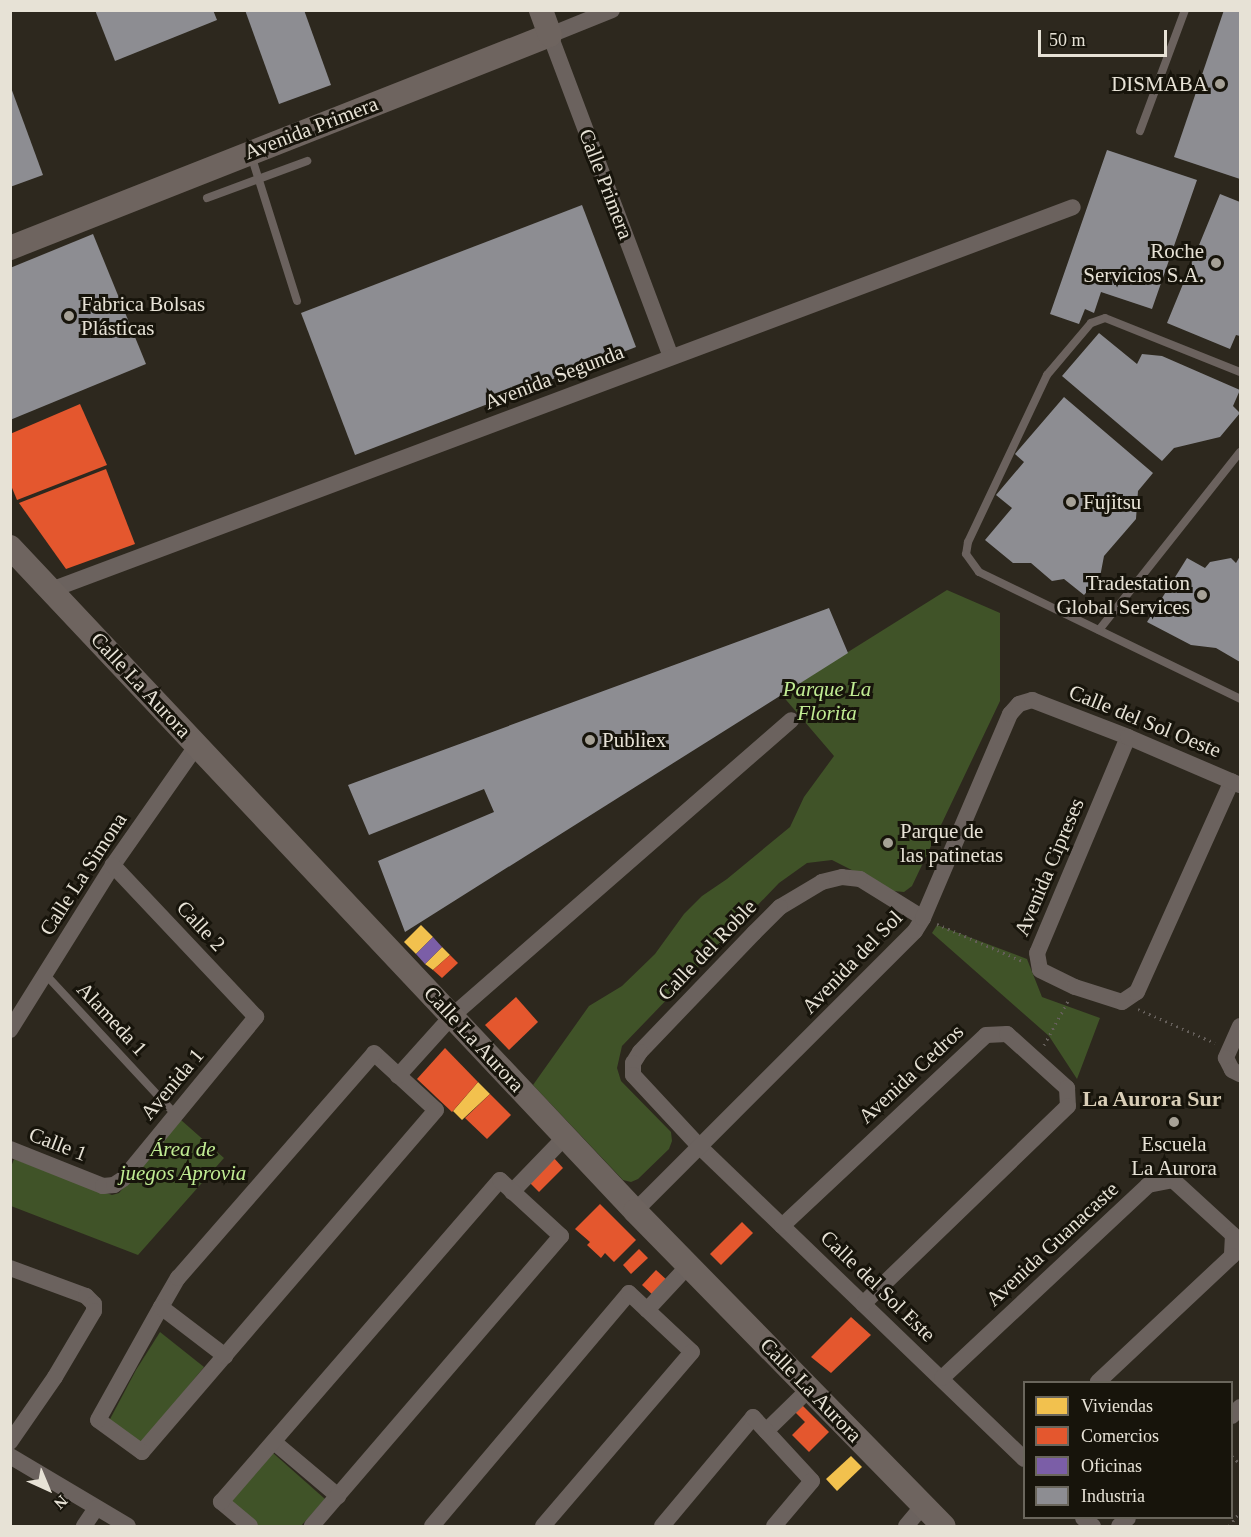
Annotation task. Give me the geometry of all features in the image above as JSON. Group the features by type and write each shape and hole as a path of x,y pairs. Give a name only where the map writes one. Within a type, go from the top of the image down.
{"street":[{"name":"Calle Primera","path":"541,10 671,357"},
{"name":"Avenida Primera","path":"10,248 612,10"},
{"name":"Avenida Segunda","path":"51,590 1073,207"},
{"name":"Calle La Aurora","path":"10,547 635,1211 943,1527"},
{"name":"Calle del Sol Oeste","path":"1032,700 1128,737 1236,783"},
{"name":"Avenida del Sol","path":"635,1211 900,948 923,918 1010,714 1019,704 1032,700"},
{"path":"398,1076 452,1016 791,720"},
{"name":"Avenida Cipreses","path":"1122,1002 1075,987 1040,970 1036,953 1128,737"},
{"name":"Calle La Simona","path":"10,1030 113,865 197,745"},
{"path":"1122,1002 1137,992 1236,783"},
{"name":"Calle 2","path":"113,865 256,1017"},
{"name":"Calle del Roble","path":"700,1147 633,1075 633,1063 640,1052 754,933 780,907 822,882 842,877 860,879 923,918"},
{"name":"Avenida 1","path":"123,1179 256,1017"},
{"path":"1240,1026 1226,1058 1232,1070 1240,1074"},
{"name":"Avenida Cedros","path":"782,1226 986,1035 1007,1034 1067,1088 1068,1106 863,1304"},
{"path":"374,1053 398,1076 436,1110 142,1452 98,1420 178,1278 374,1053"},
{"path":"512,1192 565,1137"},
{"name":"Calle del Sol Este","path":"700,1147 1023,1455"},
{"name":"Calle 1","path":"10,1149 103,1186 114,1185 123,1179"},
{"path":"250,1527 221,1502 500,1180 561,1236 312,1527"},
{"name":"Avenida Guanacaste","path":"942,1378 1148,1185 1173,1180 1233,1235 1232,1256 1100,1381"},
{"path":"647,1310 688,1266"},
{"path":"10,1268 86,1296 94,1304 94,1311 55,1377 10,1442"},
{"path":"432,1527 629,1293 692,1352 543,1527"},
{"path":"160,1307 225,1356"},
{"path":"766,1431 810,1388"},
{"path":"662,1527 753,1417 812,1481 774,1527"},
{"path":"274,1442 338,1496"},
{"path":"10,1456 128,1527"},
{"path":"906,1527 923,1506"},
{"path":"84,1527 96,1508"}],"lane":[{"path":"1140,131 1185,10"},
{"path":"250,152 297,301"},
{"path":"207,198 308,161"},
{"path":"1240,372 1105,318 1090,322 1047,375 968,542 966,554 979,572 1240,699"},
{"path":"1099,630 1240,452"},
{"name":"Alameda 1","path":"46,975 177,1115"}],"path":[{"path":"923,918 1040,970"},
{"path":"1036,1060 1075,987"},
{"path":"1122,1002 1230,1049"},
{"path":"1229,1527 1240,1512"}],"green space":[{"name":"Parque La Florita","path":"947,590 1000,613 1000,701 912,886 904,892 893,891 832,860 807,863 779,883 622,1046 617,1068 621,1081 671,1132 672,1141 669,1149 638,1179 631,1182 623,1180 533,1085 589,1006 622,986 655,954 684,914 702,896 727,879 790,827 804,797 834,756 781,694"},
{"path":"937,925 1027,959 1042,997 1100,1018 1077,1079 1049,1036 932,933"},
{"name":"Área de juegos Aprovia","path":"181,1120 224,1158 138,1255 11,1206 11,1167 14,1159 112,1195 119,1193"},
{"path":"160,1332 204,1367 141,1444 109,1421 136,1370"},
{"path":"273,1453 325,1499 301,1526 257,1526 230,1502"}],"building: Viviendas":[{"path":"421,925 433,937 416,954 404,942"},
{"path":"442,947 450,955 433,970 425,964"},
{"path":"478,1082 490,1094 462,1120 453,1111"},
{"path":"851,1456 862,1467 837,1491 826,1479"}],"building: Comercios":[{"path":"80,404 107,465 17,500 10,483 10,434"},
{"path":"106,469 135,544 66,569 19,503"},
{"path":"450,955 458,963 442,978 433,970"},
{"path":"516,997 538,1022 509,1050 485,1025"},
{"path":"445,1048 478,1082 452,1112 417,1079"},
{"path":"490,1094 511,1115 487,1139 465,1118"},
{"path":"553,1157 563,1168 539,1192 528,1181"},
{"path":"600,1204 636,1240 614,1262 605,1253 601,1258 587,1245 590,1242 575,1229"},
{"path":"742,1222 753,1233 721,1265 710,1254"},
{"path":"639,1249 648,1258 631,1274 623,1265"},
{"path":"656,1270 669,1282 655,1297 642,1285"},
{"path":"851,1317 871,1335 831,1373 811,1357"},
{"path":"801,1404 829,1432 809,1452 792,1435 805,1422 794,1411"}],"building: Oficinas":[{"path":"433,937 442,947 425,964 416,954"}],"building: Industria":[{"path":"95,10 213,10 217,20 115,61"},
{"path":"245,10 304,10 331,85 279,104"},
{"name":"DISMABA","path":"1224,10 1240,10 1240,179 1174,157"},
{"path":"10,85 43,175 10,187"},
{"path":"1107,150 1197,180 1152,309 1101,292 1094,313 1085,309 1079,324 1050,314"},
{"name":"Roche Servicios S.A.","path":"1220,194 1240,202 1240,336 1236,335 1230,349 1167,323"},
{"path":"582,205 636,347 355,455 301,313"},
{"name":"Fabrica Bolsas Plásticas","path":"93,234 146,364 10,420 10,268"},
{"path":"1099,333 1137,364 1142,354 1162,356 1240,390 1233,406 1240,413 1220,437 1174,448 1162,461 1062,376"},
{"name":"Fujitsu","path":"1064,397 1153,473 1138,491 1136,519 1104,556 1100,577 1084,595 1064,579 1052,581 1031,563 1013,563 985,540 1012,508 996,495 1024,462 1015,454"},
{"name":"Tradestation Global Services","path":"1240,556 1240,662 1216,648 1191,645 1147,622 1187,558 1205,568 1210,562 1231,558 1236,563"},
{"name":"Publiex","path":"829,608 848,653 405,932 378,861 494,812 484,789 369,835 348,785"}],"place":[{"name":"DISMABA","path":"1220,84"},
{"name":"Roche Servicios S.A.","path":"1216,263"},
{"name":"Fabrica Bolsas Plásticas","path":"69,316"},
{"name":"Fujitsu","path":"1071,502"},
{"name":"Tradestation Global Services","path":"1202,595"},
{"name":"Publiex","path":"590,740"},
{"name":"Parque de las patinetas","path":"888,843"},
{"name":"Escuela La Aurora","path":"1174,1122"}],"district":[{"name":"La Aurora Sur","path":"1152,1099"}]}
